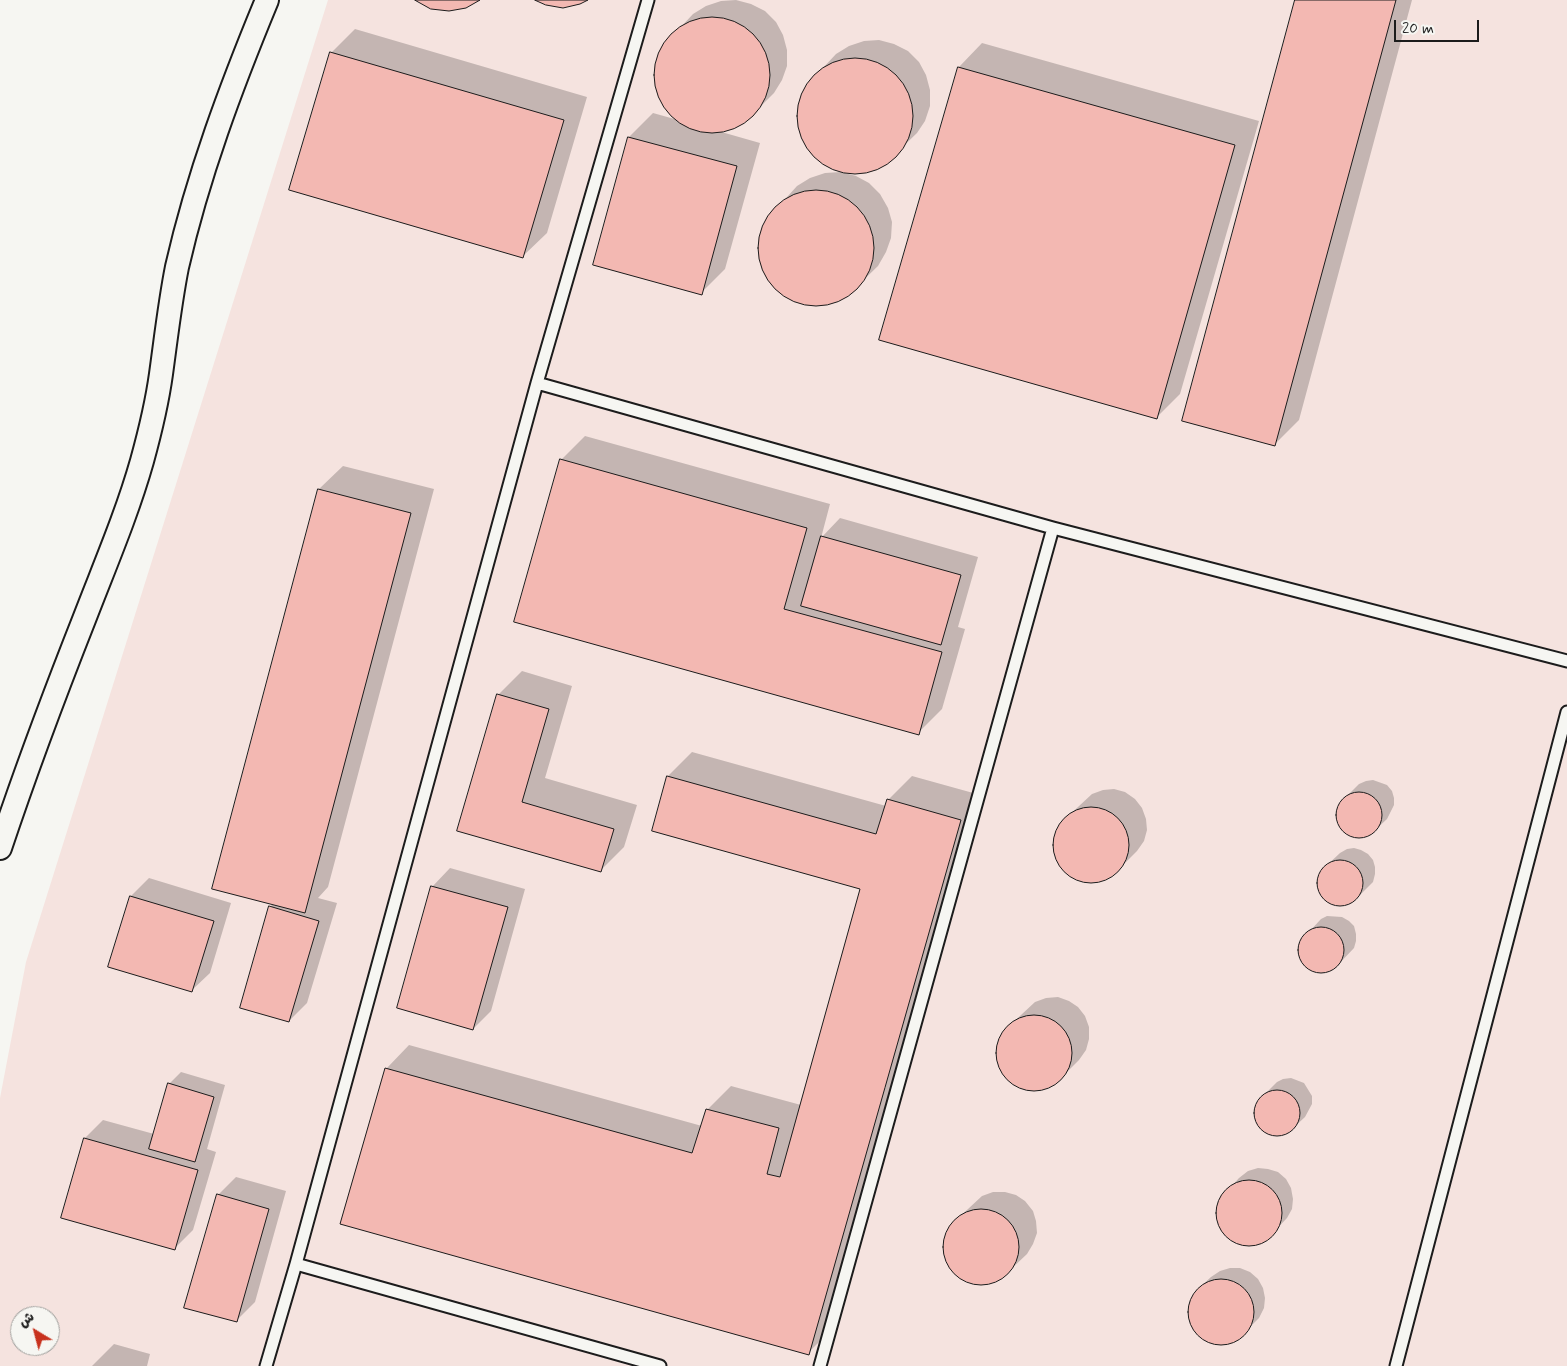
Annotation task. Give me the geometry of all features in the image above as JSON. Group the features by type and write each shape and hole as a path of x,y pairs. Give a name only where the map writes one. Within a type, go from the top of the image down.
{"street":[{"path":"0,848 41,730 128,505 152,419 161,375 170,305 189,217 213,141 266,0"}],"lane":[{"path":"266,1366 296,1264 537,383 648,0"},
{"path":"537,383 1053,528 1567,661"},
{"path":"820,1366 1053,528"},
{"path":"1396,1366 1567,712"},
{"path":"296,1264 660,1366"}],"shaded area":[{"path":"328,0 1567,0 1567,1366 0,1366 0,1098 26,962"}],"building":[{"path":"415,0 480,0 466,8 449,11 431,9"},
{"path":"535,0 588,0 563,8 546,5"},
{"path":"1295,0 1396,0 1275,446 1182,421"},
{"path":"712,17 734,22 753,34 765,53 770,75 765,97 753,116 734,128 712,133 690,128 671,116 659,97 654,75 659,53 671,34 690,22"},
{"path":"330,52 564,120 523,258 289,190"},
{"path":"855,58 877,63 896,75 908,94 913,116 908,138 896,157 877,169 855,174 833,169 814,157 802,138 797,116 802,94 814,75 833,63"},
{"path":"958,67 1235,145 1157,419 879,340"},
{"path":"628,137 737,166 702,295 593,265"},
{"path":"816,190 838,195 857,207 869,226 874,248 869,270 857,289 838,301 816,306 794,301 775,289 763,270 758,248 763,226 775,207 794,195"},
{"path":"560,459 807,528 784,609 942,652 919,735 514,622"},
{"path":"318,489 411,513 305,913 212,889"},
{"path":"821,536 961,575 941,645 801,606"},
{"path":"497,694 549,709 522,802 614,829 601,872 457,831"},
{"path":"667,776 876,834 887,799 961,820 809,1355 340,1224 385,1068 692,1153 706,1109 779,1128 767,1174 780,1177 860,889 652,831"},
{"path":"1364,792 1376,798 1381,806 1381,824 1376,832 1368,837 1354,838 1342,832 1337,824 1336,810 1342,798 1350,793"},
{"path":"1091,807 1105,810 1118,818 1126,831 1129,845 1126,859 1118,872 1105,880 1091,883 1077,880 1064,872 1056,859 1053,845 1056,831 1064,818 1077,810"},
{"path":"1345,860 1357,866 1362,874 1362,892 1357,900 1349,905 1335,906 1323,900 1318,892 1317,878 1323,866 1331,861"},
{"path":"431,886 508,907 473,1030 397,1008"},
{"path":"130,896 214,921 192,992 108,967"},
{"path":"269,906 319,921 289,1022 240,1008"},
{"path":"1326,927 1338,933 1343,941 1343,959 1338,967 1330,972 1316,973 1304,967 1299,959 1298,945 1304,933 1312,928"},
{"path":"1034,1015 1048,1018 1061,1026 1069,1039 1072,1053 1069,1067 1061,1080 1048,1088 1034,1091 1020,1088 1007,1080 999,1067 996,1053 999,1039 1007,1026 1020,1018"},
{"path":"168,1083 214,1097 195,1162 149,1149"},
{"path":"1282,1090 1294,1096 1299,1104 1299,1122 1294,1130 1286,1135 1272,1136 1260,1130 1255,1122 1254,1108 1260,1096 1268,1091"},
{"path":"84,1138 198,1170 175,1250 61,1218"},
{"path":"1249,1180 1262,1183 1272,1190 1279,1200 1282,1213 1279,1226 1272,1236 1262,1243 1249,1246 1236,1243 1226,1236 1219,1226 1216,1213 1219,1200 1226,1190 1236,1183"},
{"path":"217,1194 269,1209 237,1322 184,1308"},
{"path":"981,1209 996,1212 1008,1220 1016,1232 1019,1247 1016,1262 1008,1274 996,1282 981,1285 966,1282 954,1274 946,1262 943,1247 946,1232 954,1220 966,1212"},
{"path":"1221,1279 1234,1282 1244,1289 1251,1299 1254,1312 1251,1325 1244,1335 1234,1342 1221,1345 1208,1342 1198,1335 1191,1325 1188,1312 1191,1299 1198,1289 1208,1282"}]}
